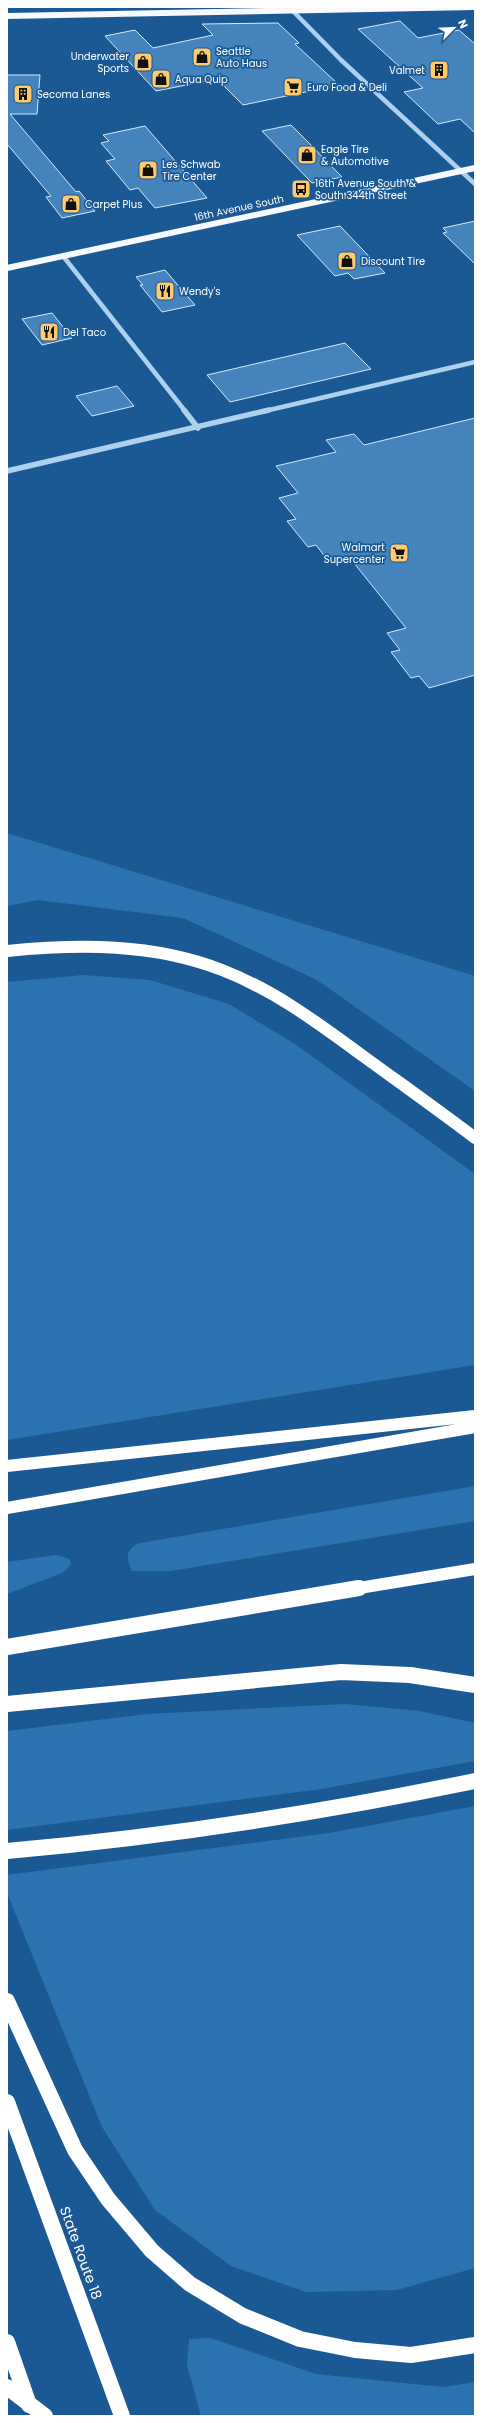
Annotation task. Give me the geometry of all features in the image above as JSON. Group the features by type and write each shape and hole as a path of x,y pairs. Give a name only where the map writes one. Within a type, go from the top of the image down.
{"highway":[{"path":"7,951 50,946 123,947 199,962 225,971 284,1001 316,1021 475,1138"},
{"path":"7,1466 475,1416"},
{"path":"7,1508 475,1427"},
{"path":"7,1647 475,1569"},
{"path":"7,1704 341,1672 410,1675 475,1685"},
{"path":"7,1851 100,1843 274,1819 475,1782"},
{"path":"7,2002 75,2150 108,2199 152,2251 190,2284 243,2316 300,2339 355,2350 411,2355 475,2346"},
{"name":"State Route 18","path":"7,2102 122,2416"},
{"path":"7,2342 32,2416"},
{"path":"7,2387 46,2416"}],"main road":[{"path":"7,16 291,9 475,7"},
{"name":"16th Avenue South","path":"7,268 475,168"}],"street":[{"path":"291,9 341,60 475,184"},
{"path":"63,256 198,428"},
{"path":"7,471 198,428 475,362"}],"shaded area":[{"path":"7,833 475,976 475,1091 317,980 183,918 38,900 7,906"},
{"path":"83,975 150,980 229,1004 295,1044 475,1174 475,1365 7,1440 7,982"},
{"path":"475,1486 475,1521 171,1571 132,1571 128,1558 129,1551 135,1545 140,1543"},
{"path":"56,1555 70,1559 71,1565 62,1573 7,1594 7,1562"},
{"path":"345,1704 420,1711 475,1723 475,1761 321,1789 7,1830 7,1731 147,1714"},
{"path":"475,1806 475,2268 397,2290 306,2292 231,2266 155,2210 102,2127 7,1893 7,1875 329,1833"},
{"path":"211,2338 316,2374 443,2387 475,2382 475,2416 201,2416 187,2365 189,2339"}],"building":[{"name":"Valmet","path":"400,21 418,38 459,30 475,44 475,133 460,119 438,124 404,92 423,88 358,29"},
{"path":"278,23 299,43 295,44 339,85 243,105 217,79 156,91 105,36 135,30 153,48 213,35 202,24"},
{"path":"7,75 40,75 37,114 10,114 76,192 79,191 95,211 62,218 46,197 51,196 7,144"},
{"name":"Eagle Tire & Automotive","path":"291,125 342,177 312,183 262,131"},
{"name":"Les Schwab Tire Center","path":"145,126 207,198 155,208 138,188 130,190 106,161 115,159 101,143 109,141 103,135"},
{"path":"475,221 475,264 443,233 447,232 443,228"},
{"name":"Discount Tire","path":"340,226 385,273 354,279 348,273 335,276 297,235"},
{"name":"Wendy's","path":"165,270 195,305 162,312 140,285 143,285 136,277"},
{"name":"Del Taco","path":"52,313 72,338 42,345 22,319"},
{"path":"345,343 371,369 230,402 207,375"},
{"path":"117,386 134,406 92,416 76,396"},
{"name":"Walmart Supercenter","path":"475,418 475,675 429,688 419,676 411,678 391,652 400,650 387,633 406,628 350,558 330,563 316,545 308,547 287,521 296,519 279,498 298,493 276,466 336,452 326,440 354,434 364,445"}],"place":[{"name":"Seattle Auto Haus","path":"202,57"},
{"name":"Underwater Sports","path":"143,62"},
{"name":"Valmet","path":"439,70"},
{"name":"Aqua Quip","path":"161,79"},
{"name":"Euro Food & Deli","path":"293,87"},
{"name":"Secoma Lanes","path":"23,94"},
{"name":"Eagle Tire & Automotive","path":"307,155"},
{"name":"Les Schwab Tire Center","path":"148,170"},
{"name":"16th Avenue South & South 344th Street","path":"301,189"},
{"name":"Carpet Plus","path":"71,204"},
{"name":"Discount Tire","path":"347,261"},
{"name":"Wendy's","path":"165,291"},
{"name":"Del Taco","path":"49,332"},
{"name":"Walmart Supercenter","path":"399,553"}]}
